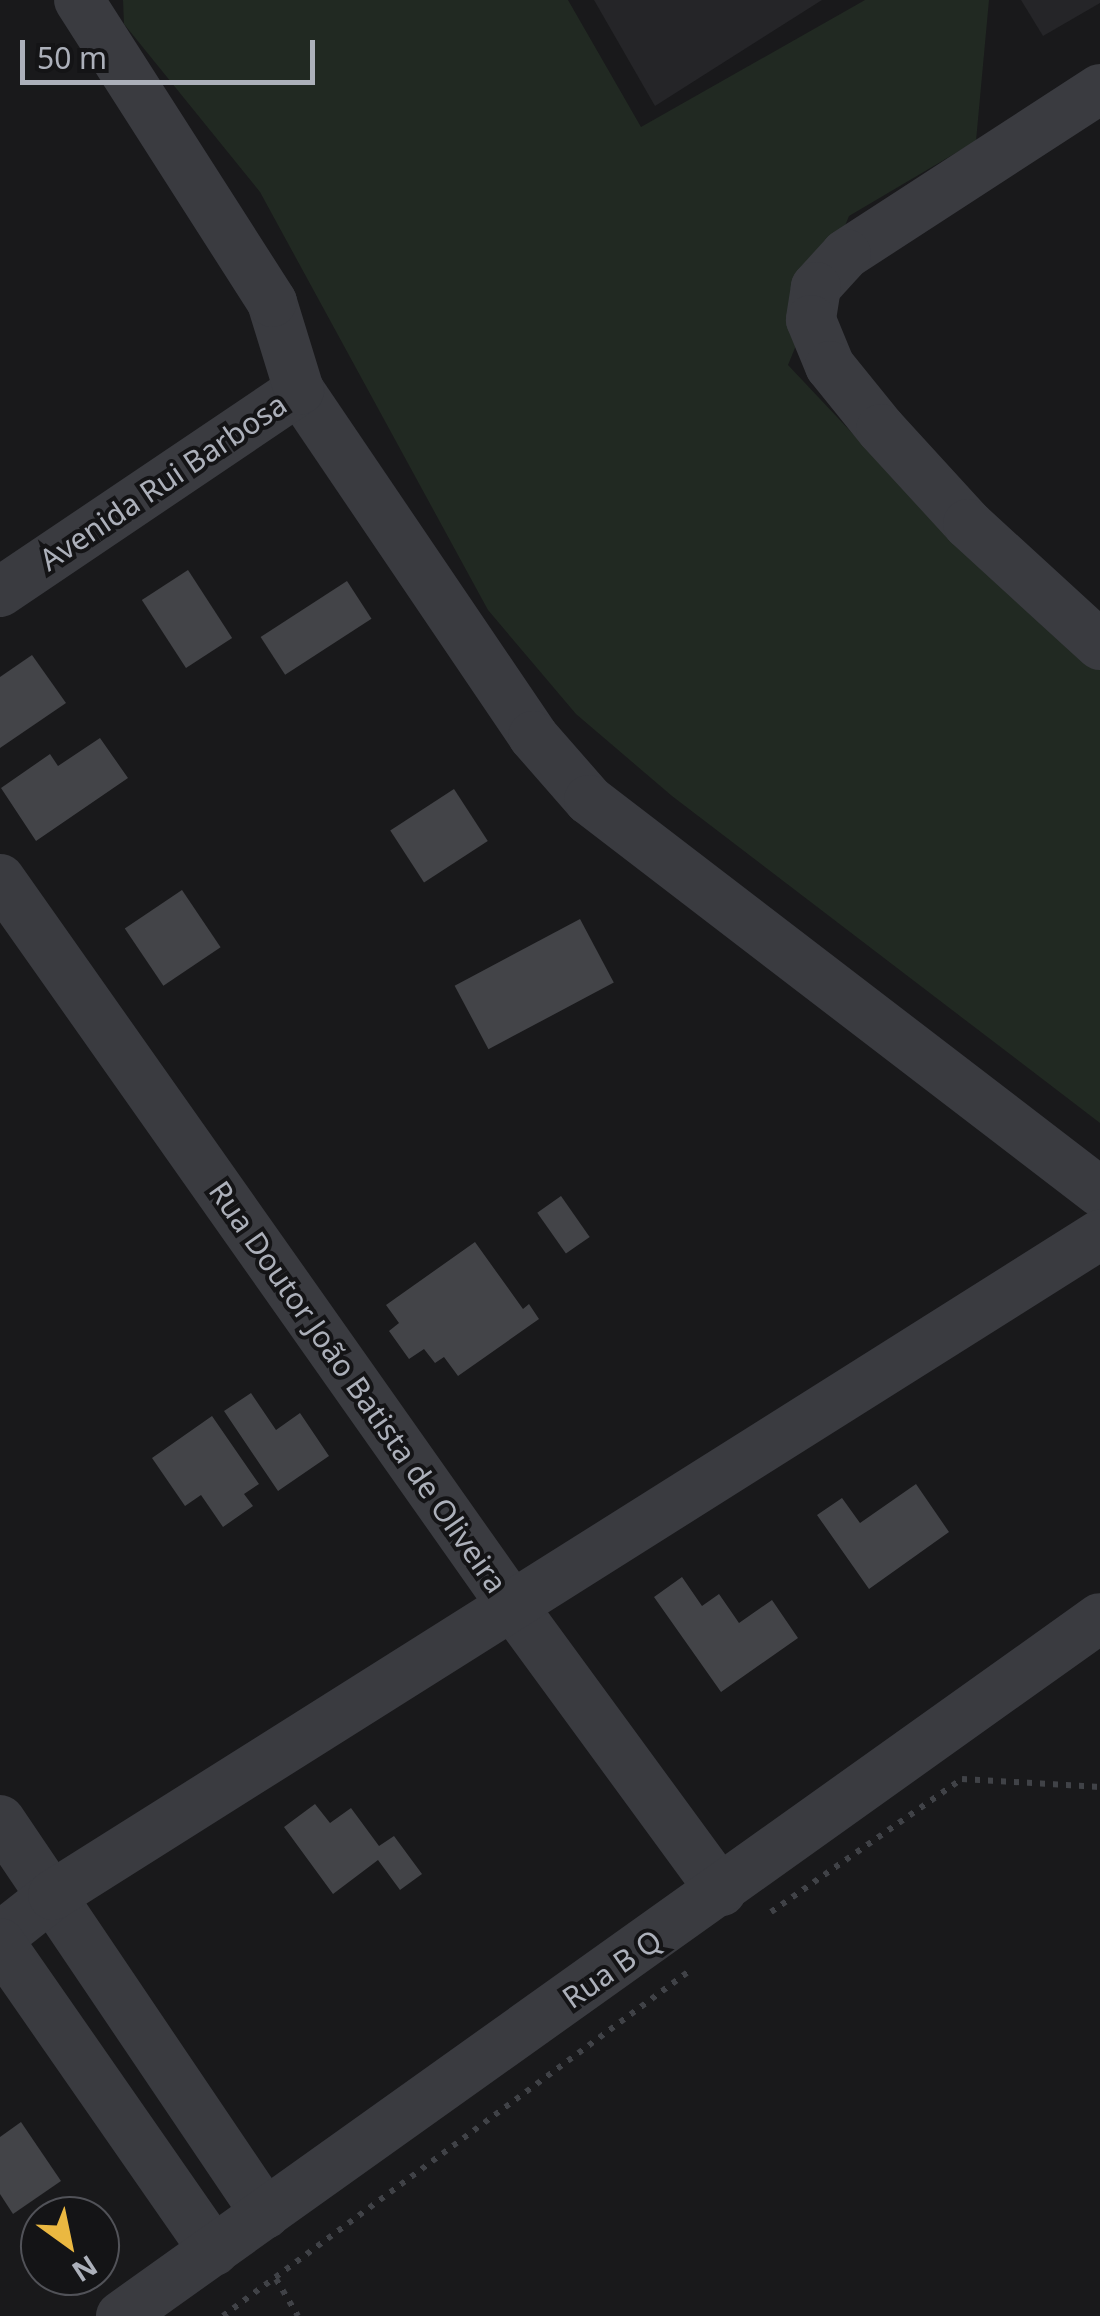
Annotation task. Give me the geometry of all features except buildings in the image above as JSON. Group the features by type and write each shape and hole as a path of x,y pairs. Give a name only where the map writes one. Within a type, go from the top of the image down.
{"street":[{"name":"Avenida Rui Barbosa","path":"0,592 300,390 272,302 79,0"},
{"path":"1100,88 846,254 816,288 811,320 830,366 881,430 968,524 1100,646"},
{"path":"300,390 533,736 589,800 1100,1192"},
{"name":"Rua Doutor João Batista de Oliveira","path":"0,879 510,1604 740,1906"},
{"path":"214,2251 0,1940 53,1895 1100,1235"},
{"name":"Rua B Q","path":"122,2316 266,2214 740,1906 1100,1618"},
{"path":"0,1820 266,2214"}],"path":[{"path":"740,1906 962,1778 1100,1787"},
{"path":"223,2316 696,1965"},
{"path":"276,2278 298,2316"}],"shaded area":[{"path":"123,0 568,0 641,127 865,0 989,0 976,141 849,216 788,365 870,452 1100,665 1100,1123 672,796 576,714 488,610 260,192 124,24"},
{"path":"594,0 822,0 655,106"},
{"path":"1021,0 1100,0 1100,3 1043,36"}]}
